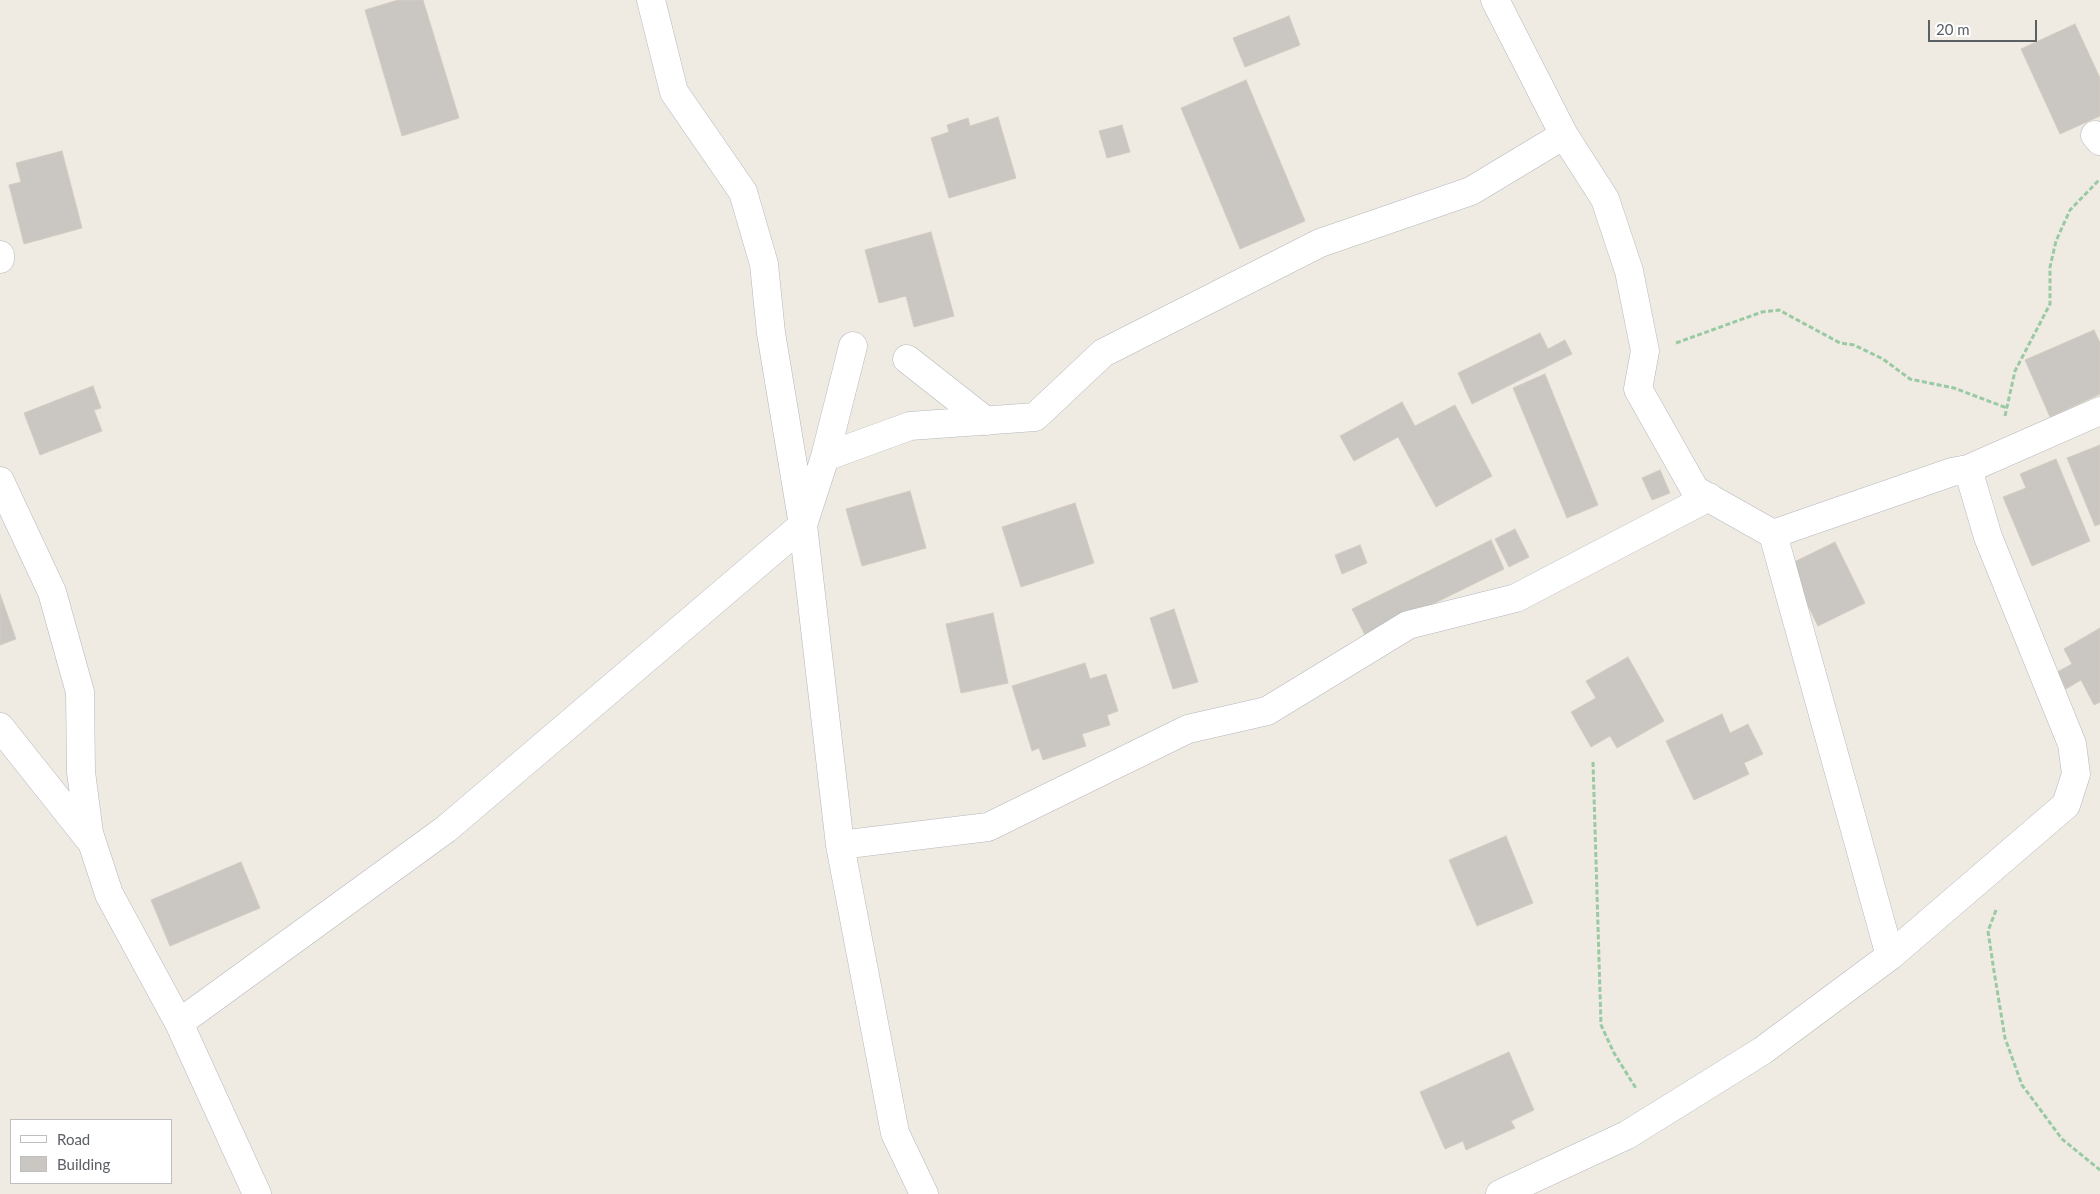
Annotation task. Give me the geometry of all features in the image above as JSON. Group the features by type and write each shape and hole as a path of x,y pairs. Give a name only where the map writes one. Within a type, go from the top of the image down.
{"street":[{"path":"651,0 674,92 743,192 764,264 771,333 803,524 840,845 894,1133 924,1194"},
{"path":"1495,0 1564,135 1604,199 1629,271 1644,354 1638,389 1695,490 1773,534 1890,956"},
{"path":"825,457 910,426 1035,417 1103,353 1320,243 1470,190 1564,135"},
{"path":"178,1023 446,829 803,524 825,457 853,346"},
{"path":"907,359 986,421"},
{"path":"1773,534 1952,472 1968,469 2100,410"},
{"path":"1500,1194 1627,1135 1762,1052 1890,956 2066,805 2076,774 2072,744 1988,537 1968,469"},
{"path":"0,480 52,592 80,692 81,772 89,833 109,894 178,1023 257,1194"},
{"path":"840,845 988,827 1188,729 1267,711 1408,625 1516,598 1709,497"},
{"path":"0,727 93,844"}],"path":[{"path":"2004,416 2015,371 2050,304 2050,267 2056,241 2070,210 2100,178"},
{"path":"1644,354 1762,312 1779,310 1840,342 1854,345 1883,359 1910,379 1954,388 2007,408"},
{"path":"1593,762 1601,1025 1623,1069 1655,1117"},
{"path":"1998,906 1988,932 2005,1038 2022,1085 2062,1139 2100,1170"}],"building":[{"path":"398,0 423,0 459,118 402,136 365,10"},
{"path":"1289,16 1300,45 1245,67 1233,38"},
{"path":"2075,24 2100,78 2100,116 2060,134 2021,49"},
{"path":"1246,80 1305,221 1240,249 1181,108"},
{"path":"998,117 1016,178 949,198 931,138 949,132 947,125 968,118 970,126"},
{"path":"1122,125 1130,152 1107,158 1099,131"},
{"path":"62,151 82,228 24,244 9,185 21,182 16,163"},
{"path":"931,232 954,316 914,327 906,296 879,303 865,250"},
{"path":"2094,330 2100,343 2100,394 2050,417 2025,360"},
{"path":"1540,333 1548,349 1565,340 1572,354 1472,404 1458,373"},
{"path":"1545,374 1598,505 1567,518 1513,388"},
{"path":"93,386 101,408 94,410 102,431 40,455 24,413"},
{"path":"1402,402 1415,426 1455,405 1492,476 1436,507 1398,437 1354,461 1340,436"},
{"path":"2100,445 2100,524 2095,526 2067,458"},
{"path":"2056,459 2090,541 2032,566 2003,497 2026,488 2020,474"},
{"path":"1660,470 1670,493 1652,500 1642,478"},
{"path":"910,491 926,548 862,566 846,509"},
{"path":"1075,503 1094,563 1021,587 1002,527"},
{"path":"1515,529 1529,557 1509,567 1495,539"},
{"path":"1491,540 1504,569 1366,637 1352,609"},
{"path":"1835,542 1865,603 1818,626 1788,565"},
{"path":"1360,545 1367,563 1342,574 1335,555"},
{"path":"0,594 16,639 0,645"},
{"path":"1174,609 1198,682 1173,689 1150,618"},
{"path":"993,613 1008,683 961,693 946,624"},
{"path":"2100,628 2100,702 2094,705 2081,680 2066,689 2057,672 2072,664 2064,649"},
{"path":"1628,657 1664,721 1617,748 1610,736 1591,747 1571,712 1596,698 1586,681"},
{"path":"1085,663 1090,679 1106,674 1118,711 1107,715 1110,725 1082,734 1086,746 1043,760 1039,748 1032,751 1012,686"},
{"path":"1722,714 1730,733 1748,724 1763,754 1744,763 1749,774 1694,800 1666,741"},
{"path":"1506,836 1533,903 1477,926 1449,860"},
{"path":"241,862 260,908 170,946 151,900"},
{"path":"1509,1052 1534,1110 1511,1121 1515,1128 1466,1150 1463,1141 1445,1149 1420,1092"}]}
